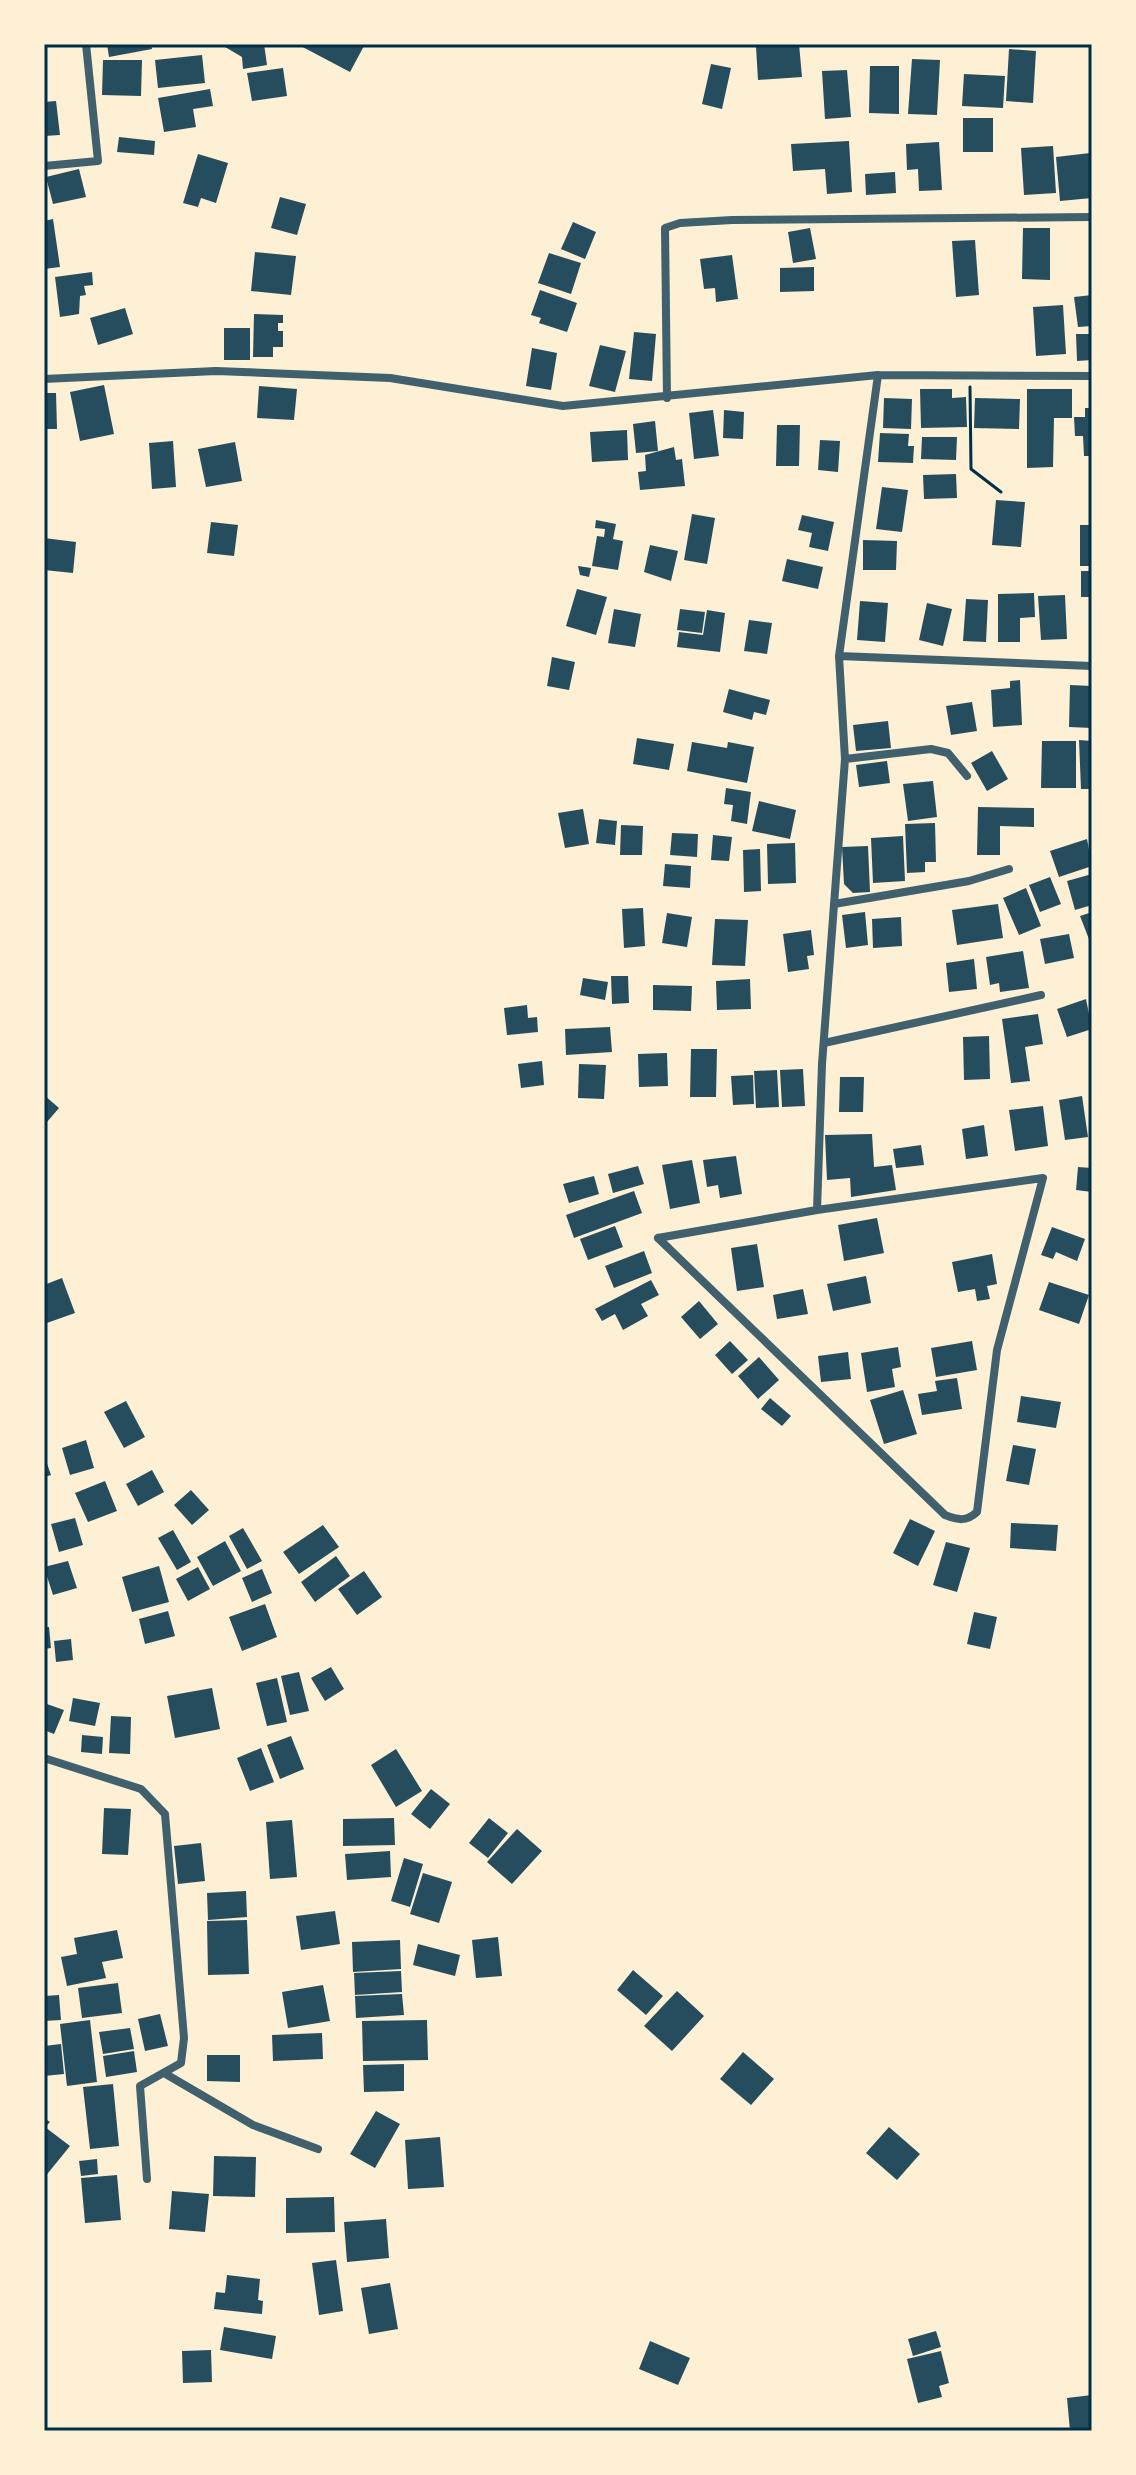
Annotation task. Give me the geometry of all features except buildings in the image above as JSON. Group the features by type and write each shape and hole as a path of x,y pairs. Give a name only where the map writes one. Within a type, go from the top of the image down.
{"street":[{"path":"44,166 98,161 86,44"},
{"path":"667,398 665,228 680,223 732,220 1092,217"},
{"path":"44,379 216,371 390,378 563,406 878,375 1092,376"},
{"path":"817,1210 824,1043 845,759 839,656 878,375"},
{"path":"839,656 1092,666"},
{"path":"845,759 931,749 948,753 967,776"},
{"path":"834,904 911,893 1009,869"},
{"path":"824,1043 1041,995"},
{"path":"1043,1178 997,1350 977,1512 970,1519 958,1520 945,1515 658,1238 817,1210 1043,1178"},
{"path":"44,1758 141,1789 165,1814 184,2038 181,2063 140,2086 147,2179"},
{"path":"164,2073 253,2125 318,2149"}],"path":[{"path":"970,376 971,469 1001,492"}]}
